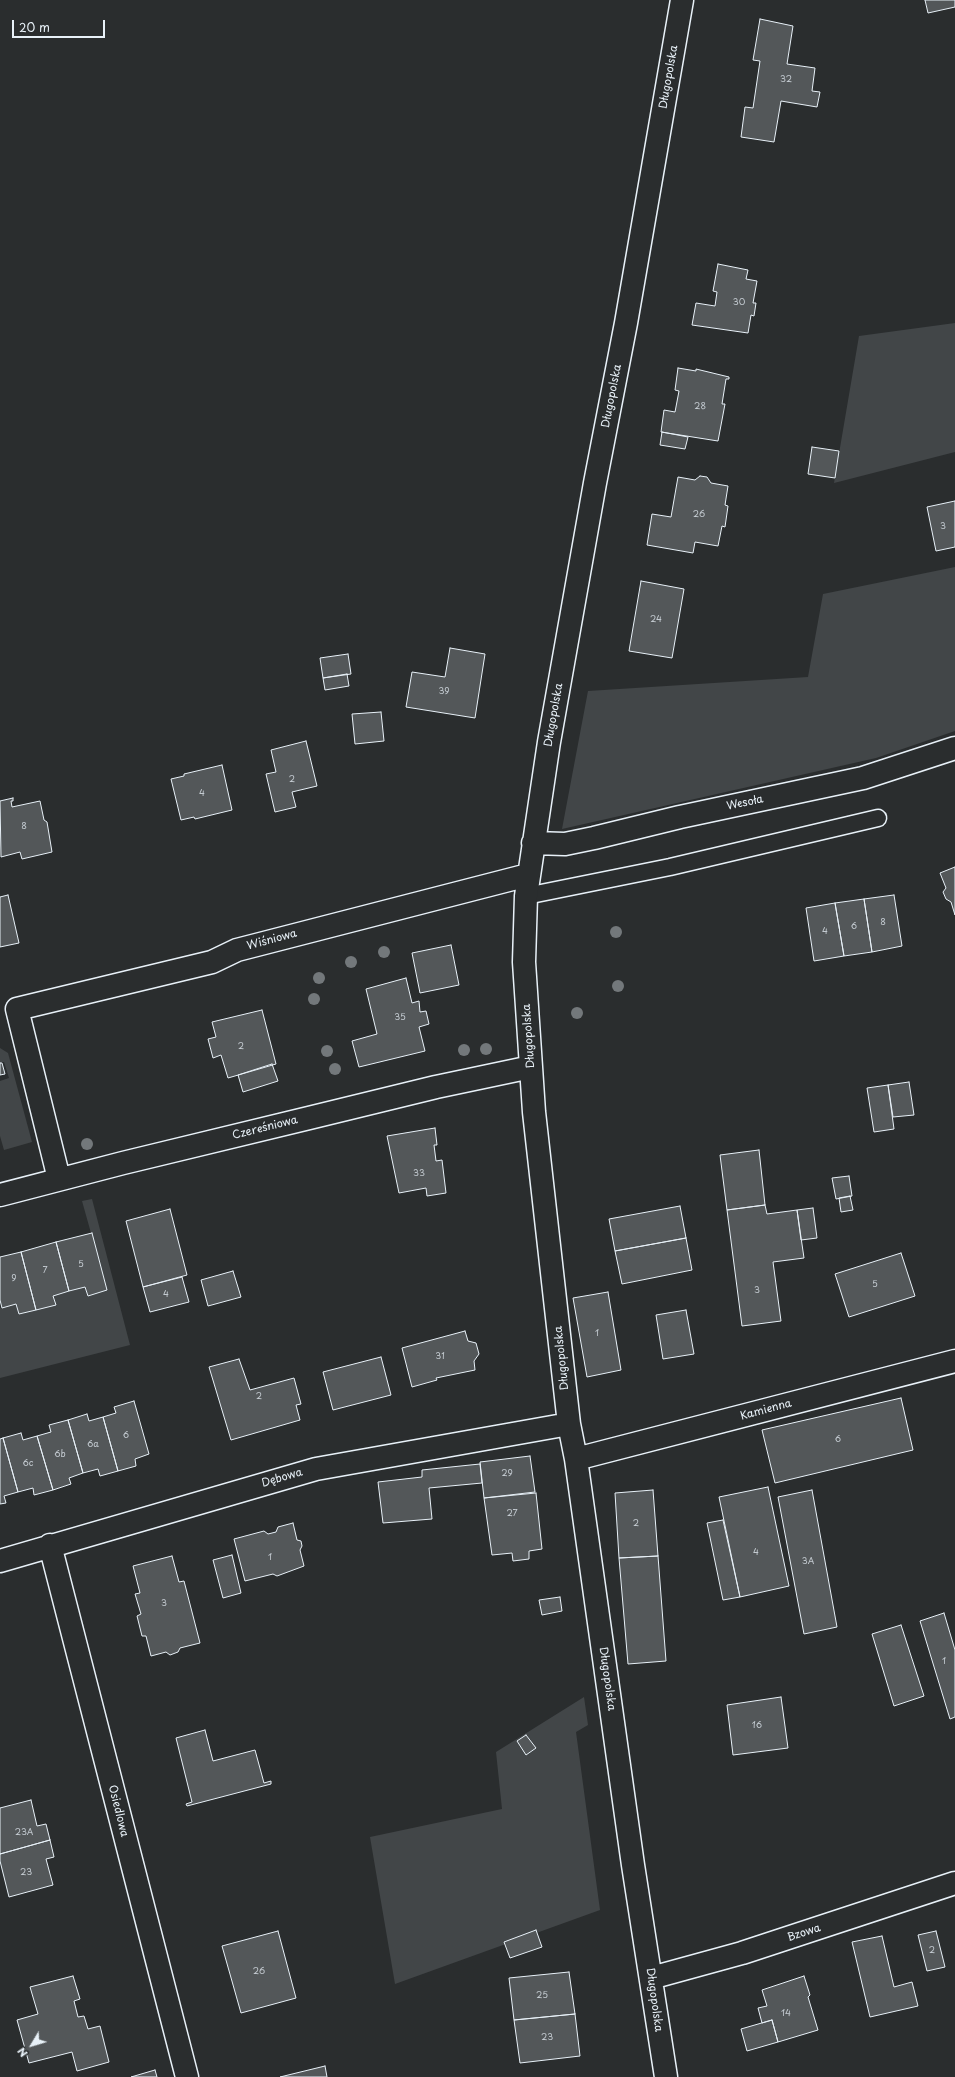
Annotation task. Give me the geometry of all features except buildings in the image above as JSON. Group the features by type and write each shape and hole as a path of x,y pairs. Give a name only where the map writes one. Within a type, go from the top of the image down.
{"street":[{"name":"Długopolska","path":"666,2077 652,1978 633,1865 570,1424 534,1112 524,962 527,885 533,843 573,604 626,323 682,0"},
{"name":"Wesoła","path":"533,843 565,844 680,817 863,778 955,748"},
{"name":"Wiśniowa","path":"59,1179 17,1009 212,962 237,950 527,885"},
{"name":"Czereśniowa","path":"0,1196 59,1179 436,1087 531,1067"},
{"name":"Kamienna","path":"576,1460 955,1361"},
{"name":"Dębowa","path":"0,1561 50,1545 316,1469 570,1424"},
{"name":"Osiedlowa","path":"50,1545 187,2077"},
{"name":"Bzowa","path":"652,1978 742,1953 955,1882"}],"lane":[{"path":"527,885 670,867 878,818"}],"shaded area":[{"path":"955,323 955,452 834,483 859,336"},
{"path":"955,567 955,731 876,758 562,829 588,691 808,677 823,594"},
{"path":"0,1048 8,1053 32,1142 4,1150 0,1136 0,1081 9,1078 4,1062 0,1063"},
{"path":"92,1199 130,1345 0,1378 0,1308 16,1304 19,1314 36,1310 53,1296 69,1291 85,1287 88,1296 107,1290 82,1201"},
{"path":"584,1697 588,1725 576,1732 600,1910 395,1984 370,1837 502,1809 496,1752"}]}
